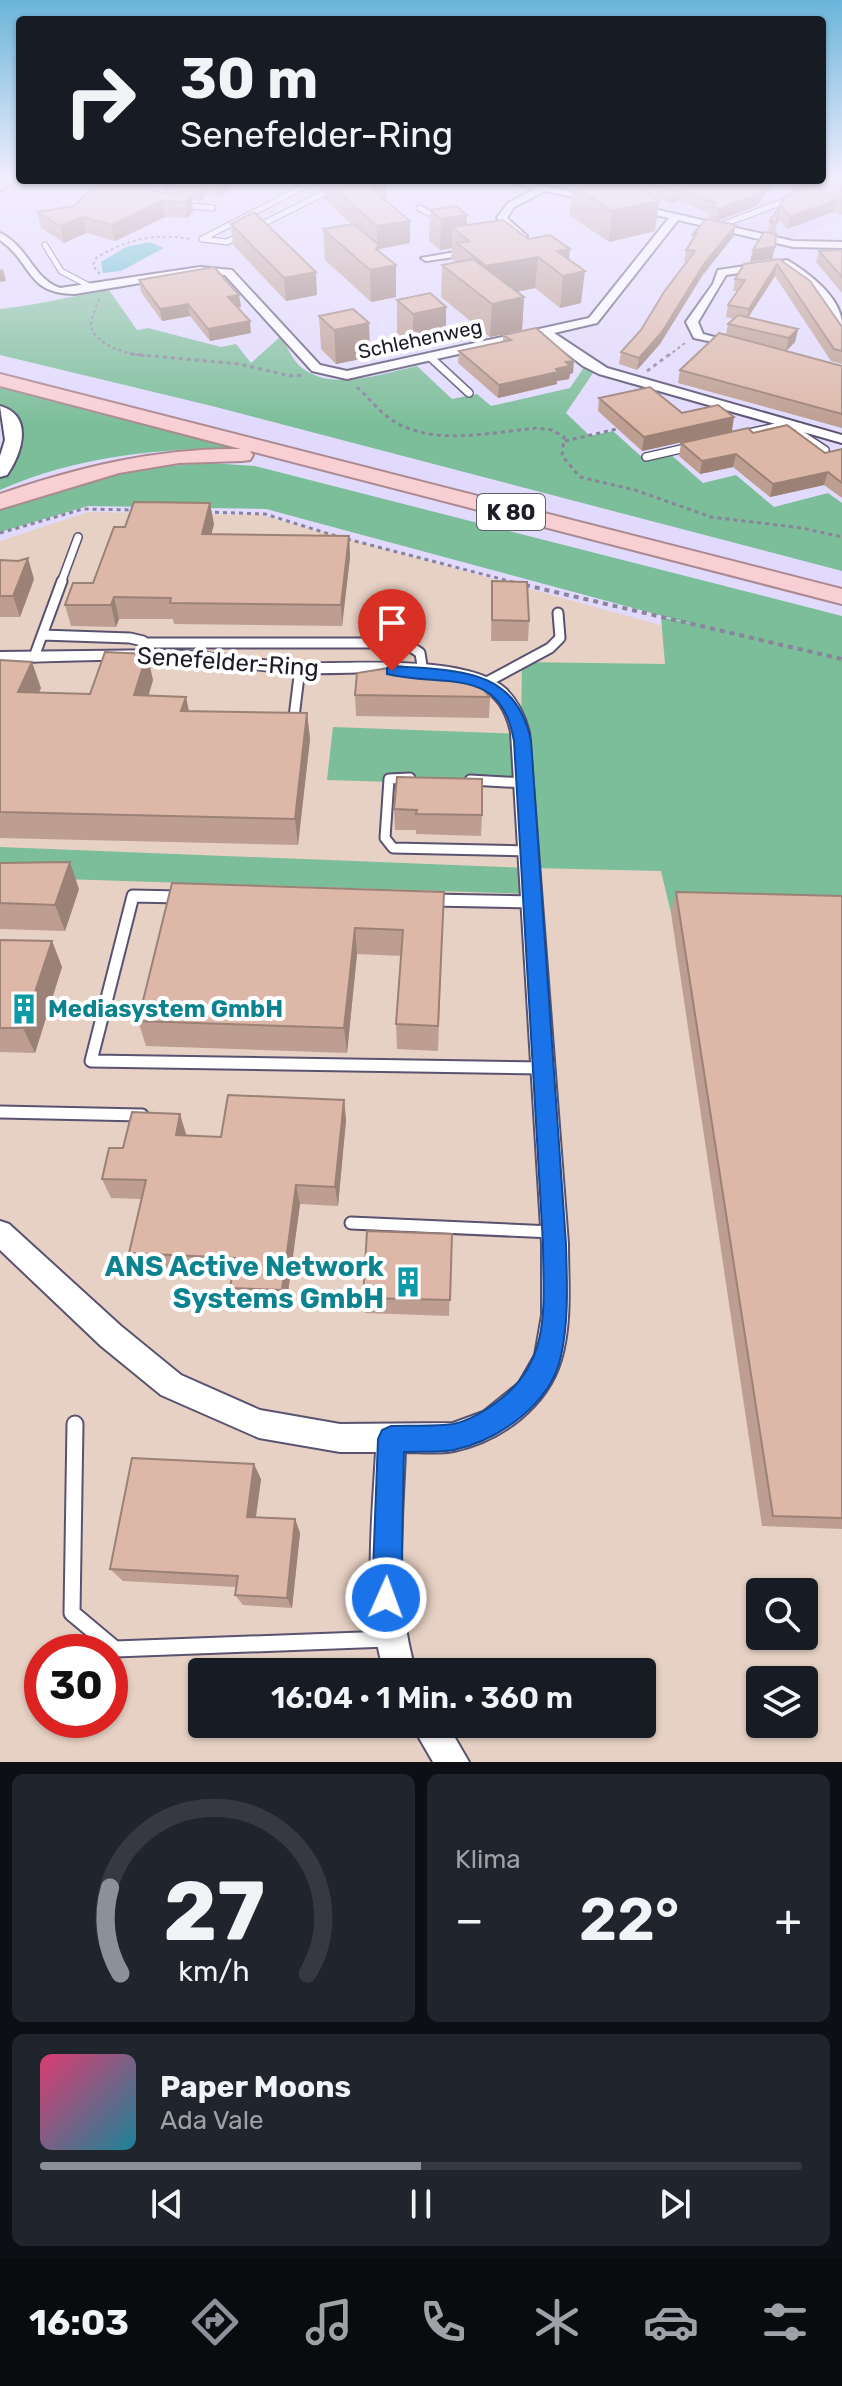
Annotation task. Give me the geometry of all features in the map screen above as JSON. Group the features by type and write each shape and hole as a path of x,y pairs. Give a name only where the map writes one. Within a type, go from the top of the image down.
{"highway":[{"name":"K 80","path":"0,380 842,597"},
{"path":"0,502 93,471 140,460 211,455 303,459"}],"main road":[{"path":"0,411 13,427 16,439 0,471"}],"street":[{"path":"28,262 45,288 65,292 203,269 230,273 314,366 323,371"},
{"name":"Schlehenweg","path":"323,371 343,375 593,321 639,262"},
{"path":"756,350 698,336 692,322 718,284 722,272 787,263 821,291 842,322"},
{"path":"546,332 594,367 842,439"},
{"name":"Senefelder-Ring","path":"0,657 38,646 148,649 300,668 423,672 485,683"},
{"path":"0,1233 111,1336 171,1385 259,1424 340,1438 453,1437 492,1423 529,1393 548,1359 555,1315 554,1232 544,1068 518,719 506,699 485,683"},
{"path":"391,1439 386,1598 389,1639 395,1658"},
{"path":"437,1738 452,1762"}],"lane":[{"path":"56,262 61,271 93,288"},
{"path":"430,357 469,393"},
{"path":"732,437 795,425 799,433 825,450"},
{"path":"646,457 703,444"},
{"path":"38,646 78,537"},
{"path":"485,683 550,648 560,638 558,613"},
{"path":"148,649 405,643 415,646 421,653 423,672"},
{"path":"293,727 300,668"},
{"path":"423,778 389,779 385,838 393,848 530,851"},
{"path":"452,779 525,783"},
{"path":"195,897 133,896 91,1061 544,1068"},
{"path":"412,900 533,902"},
{"path":"0,1112 155,1116"},
{"path":"351,1223 554,1232"},
{"path":"75,1424 72,1613 115,1649 389,1639"}],"path":[{"path":"96,262 93,266 110,286"},
{"path":"93,288 99,302 91,323 93,330 112,349 149,357 239,364 291,376 323,371"},
{"path":"636,381 666,354 698,336"},
{"path":"343,375 386,416 409,428 457,435 537,428 557,432 565,441"},
{"path":"565,441 620,428"},
{"path":"565,441 562,451 564,461 580,477 635,490 711,517 842,537"},
{"path":"0,533 83,509 144,511"},
{"path":"204,512 265,514 502,580 842,659"},
{"path":"834,534 842,532"}],"shaded area":[{"path":"101,262 137,262 121,271 103,273"},
{"path":"109,290 137,330 148,328 221,347 236,344 251,363 280,337 300,366 317,376 331,379 375,376 417,366 452,399 477,394 491,406 570,388 585,366 595,370 566,413 590,436 613,431 644,459 669,453 703,483 736,475 774,507 828,493 842,503 842,571 212,406 0,355 0,309"},
{"path":"0,385 244,448 120,456 59,469 0,490 0,476 17,458 23,440 17,421 0,404"},
{"path":"210,463 255,466 842,616 842,917 671,913 661,871 531,868 532,894 0,877 0,847 530,868 525,786 327,780 333,727 521,734 522,662 665,664 661,617 696,625 266,509 88,506 0,532 0,509 83,478 154,467"},
{"path":"88,512 261,515 842,672 842,1762 0,1762 0,541"}],"building":[{"path":"269,262 306,262 316,272 284,278"},
{"path":"361,262 393,262 396,265 370,270"},
{"path":"477,262 524,297 492,304 442,265"},
{"path":"481,262 508,262 486,266"},
{"path":"545,262 573,262 585,271 563,276"},
{"path":"687,262 705,262 662,332 639,358 621,352 641,330"},
{"path":"784,262 810,281 842,327 842,351 834,349 777,264 749,309 728,305 745,280 735,279 744,264"},
{"path":"829,262 842,262 842,277"},
{"path":"214,267 239,295 228,297 250,321 208,329 188,304 160,309 139,280"},
{"path":"430,293 446,307 413,314 397,300"},
{"path":"353,309 369,323 334,330 319,316"},
{"path":"738,315 798,329 789,338 728,324"},
{"path":"536,328 574,361 566,362 570,366 556,369 558,372 499,385 459,351 511,340 503,335"},
{"path":"719,333 842,366 842,414 680,370"},
{"path":"650,387 682,413 718,405 734,417 644,437 599,398"},
{"path":"787,425 825,453 842,449 842,483 828,472 773,484 736,454 702,461 681,443 748,428 753,433"},
{"path":"134,502 210,503 202,534 349,536 341,605 170,603 171,598 114,597 111,605 65,605 73,583 93,583 114,527 125,527"},
{"path":"28,558 13,596 0,596 0,560"},
{"path":"492,581 527,582 529,621 492,620"},
{"path":"105,652 147,654 134,695 186,697 181,711 307,713 295,819 0,812 0,660 32,662 18,692 90,694"},
{"path":"389,668 389,671 464,674 473,678 490,697 355,695 357,673"},
{"path":"397,777 482,779 482,815 416,814 417,810 394,809"},
{"path":"70,862 55,905 0,903 0,863"},
{"path":"172,883 444,892 438,1026 396,1024 403,930 355,928 344,1028 138,1021"},
{"path":"676,892 842,896 842,1518 773,1516"},
{"path":"0,940 52,941 23,1028 0,1028"},
{"path":"228,1095 344,1100 335,1187 296,1185 282,1290 230,1288 235,1258 129,1253 146,1180 102,1179 109,1148 123,1148 132,1112 180,1114 176,1135 221,1137"},
{"name":"ANS Active Network Systems GmbH","path":"367,1231 452,1234 450,1300 363,1298"},
{"path":"132,1458 254,1464 247,1517 295,1519 287,1598 235,1595 238,1576 110,1569"}],"place":[{"name":"Mediasystem GmbH","path":"24,1009"},
{"name":"ANS Active Network Systems GmbH","path":"408,1282"}],"route":[{"path":"386,1598 391,1439 453,1437 492,1423 529,1393 548,1359 555,1315 555,1244 522,741 518,719 506,699 485,683 459,676 392,671"}]}
